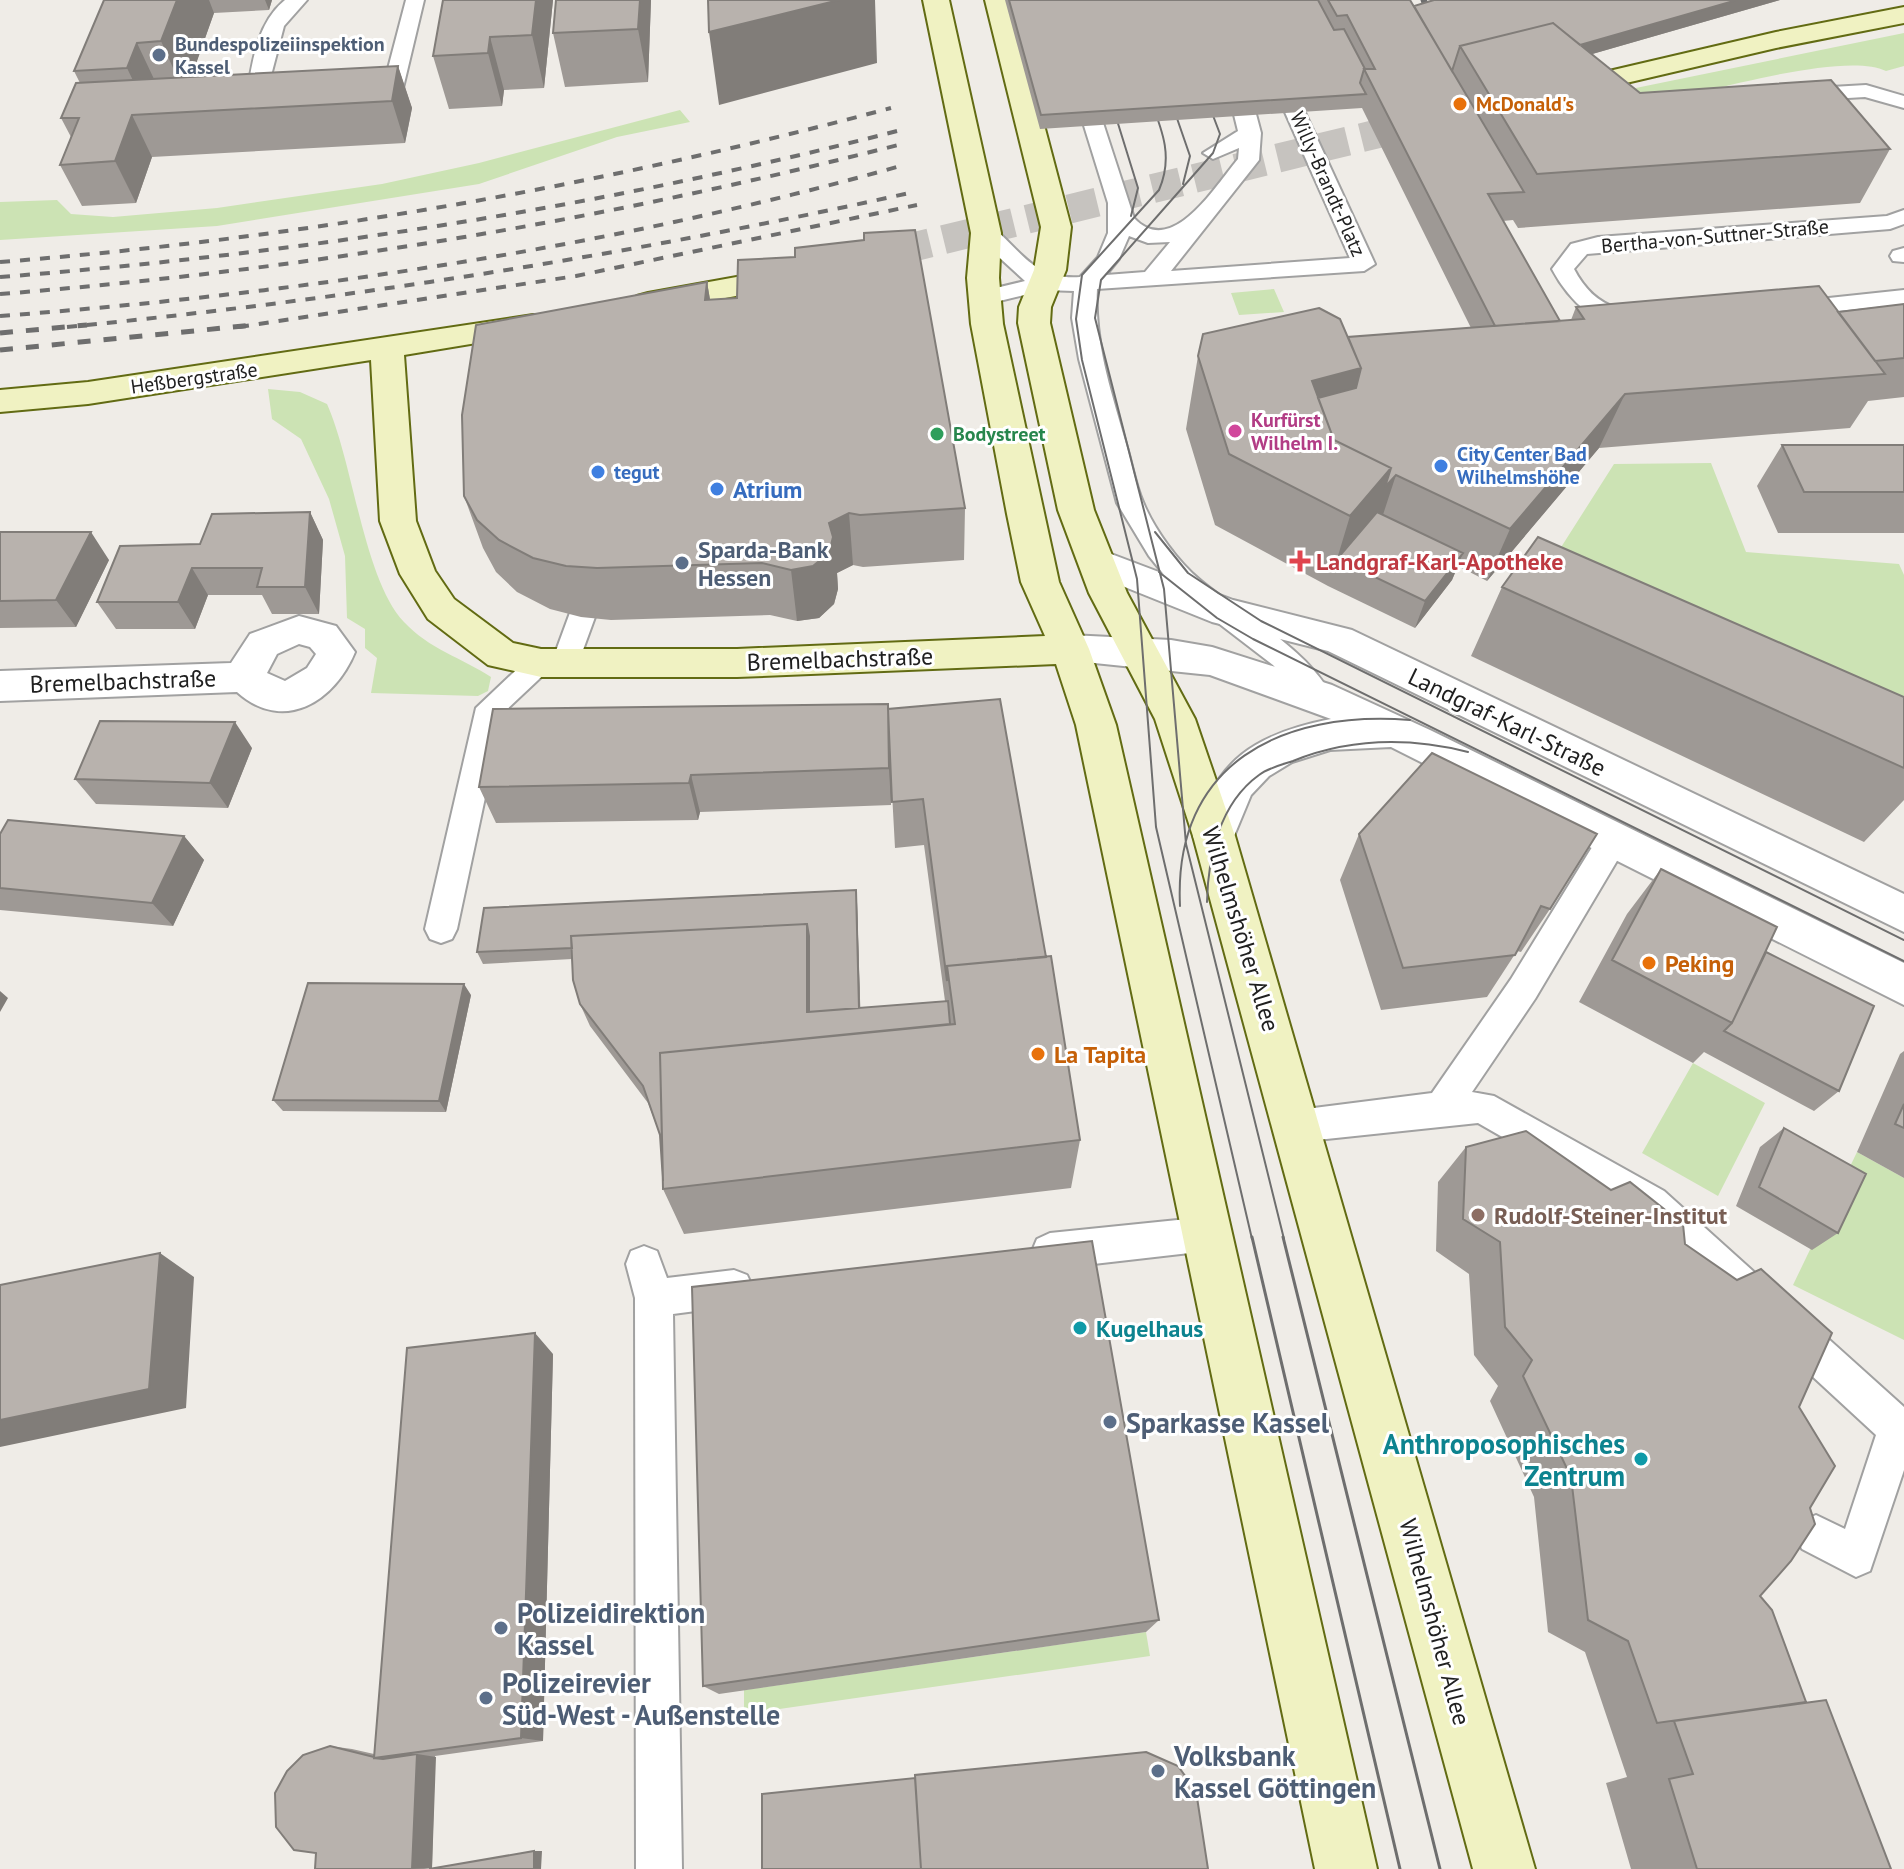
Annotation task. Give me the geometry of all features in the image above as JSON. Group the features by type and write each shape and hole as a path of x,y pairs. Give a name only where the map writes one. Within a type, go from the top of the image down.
{"main road":[{"path":"936,0 986,233 983,298 1040,582 1070,649 1096,725 1346,1869"},
{"name":"Wilhelmshöher Allee","path":"998,0 1056,227 1045,283 1035,307 1034,323 1076,510 1108,593 1175,719 1214,836 1298,1126 1504,1869"},
{"path":"1573,94 1776,40 1904,15"},
{"path":"624,308 823,270"},
{"path":"387,350 562,320"},
{"name":"Bremelbachstraße","path":"387,350 398,521 418,574 441,609 502,655 554,663 791,662 1070,649"},
{"name":"Heßbergstraße","path":"0,401 88,393 387,350"}],"street":[{"name":"Landgraf-Karl-Straße","path":"1098,562 1225,612 1338,640 1904,914"},
{"name":"Bremelbachstraße","path":"1070,649 1138,652"},
{"path":"1138,652 1212,661 1318,696 1416,741 1904,985"},
{"name":"Bremelbachstraße","path":"0,686 246,677"},
{"path":"1214,836 1225,798 1253,763 1318,735 1356,730 1389,733 1416,741"}],"lane":[{"path":"298,0 279,16 258,88 271,100 300,103"},
{"path":"349,102 393,88 415,0"},
{"path":"1054,0 1117,206 1119,233 1108,259 1086,284 1084,318 1091,359 1130,503 1158,549 1188,585 1283,658 1318,696"},
{"path":"983,298 1045,283 1086,284 1152,279 1248,160 1251,133 1248,116 1199,0"},
{"name":"Willy-Brandt-Platz","path":"1152,279 1364,264 1244,0"},
{"path":"1182,15 1223,56"},
{"path":"1782,97 1833,90 1866,91 1904,102"},
{"path":"1213,153 1251,133"},
{"path":"1117,206 1131,229 1146,237 1175,234 1198,222"},
{"name":"Bertha-von-Suttner-Straße","path":"1651,320 1599,313 1566,292 1563,269 1579,249 1598,244 1890,222 1904,217"},
{"path":"986,233 1011,253 1027,275 1045,283"},
{"path":"1771,311 1904,297"},
{"path":"441,929 490,708 554,663 581,617"},
{"path":"1298,1126 1442,1108 1523,989 1613,840"},
{"path":"1369,1117 1482,1107 1651,1203 1898,1428 1856,1557 1816,1535"},
{"path":"1017,1255 1207,1234"},
{"path":"659,1869 649,1281 764,1285"}],"green space":[{"path":"1904,33 1904,66 1886,71 1865,66 1804,70 1645,106 1626,90"},
{"path":"680,110 690,122 617,137 479,184 217,226 0,240 0,202 57,200 71,214 113,217 217,208 382,184 479,163"},
{"path":"1274,289 1284,312 1239,315 1231,293"},
{"path":"268,389 300,392 327,404 369,550 390,603 404,622 424,639 491,677 488,691 478,696 371,693 377,658 365,648 365,629 347,618 345,556 329,499 301,439 272,419"},
{"path":"1711,463 1746,552 1899,564 1904,575 1904,768 1530,596 1614,464"},
{"path":"1693,1063 1765,1103 1718,1196 1642,1153"},
{"path":"1857,1152 1904,1178 1904,1340 1793,1285"},
{"path":"1146,1632 1150,1656 744,1714 744,1690"}],"building":[{"path":"104,0 177,0 161,41 137,43 127,68 74,71"},
{"path":"443,0 536,0 532,35 490,37 488,53 433,56"},
{"path":"556,0 640,0 638,29 553,33"},
{"path":"708,0 839,0 709,32"},
{"path":"1009,0 1318,0 1334,30 1344,29 1365,69 1360,83 1366,94 1041,115"},
{"path":"1328,0 1410,0 1524,192 1488,194 1560,321 1495,326 1364,69 1375,69 1347,15 1337,16"},
{"path":"1434,0 1737,0 1580,45 1553,23 1460,46 1452,71 1414,6"},
{"path":"1553,23 1640,93 1831,80 1890,149 1537,174 1460,46"},
{"path":"398,66 392,101 132,115 115,161 60,165 79,118 61,118 76,83"},
{"name":"Atrium","path":"915,230 965,508 860,515 849,513 829,523 833,537 829,553 813,566 791,570 762,563 597,568 566,566 533,558 499,540 477,520 464,496 462,415 476,325 707,282 705,300 737,298 738,260 795,257 795,248 864,240 864,233"},
{"path":"1819,286 1885,374 1625,394 1510,529 1396,475 1385,487 1391,468 1334,440 1318,398 1356,388 1361,368 1348,337 1584,319 1576,307"},
{"path":"1904,304 1904,358 1875,361 1838,312"},
{"path":"1319,308 1340,319 1361,368 1312,381 1334,440 1391,468 1350,516 1229,454 1198,356 1203,334"},
{"path":"1782,445 1904,445 1904,492 1804,492"},
{"path":"310,512 305,587 257,587 262,568 192,568 178,602 97,602 120,546 200,544 212,514"},
{"path":"1377,512 1463,553 1425,601 1337,559"},
{"path":"0,532 91,532 56,600 0,601"},
{"path":"1538,537 1904,697 1904,768 1502,587"},
{"path":"1000,699 1046,957 947,966 947,981 923,799 892,802 888,709"},
{"path":"888,704 889,768 691,775 689,783 479,787 493,709"},
{"path":"100,721 235,722 210,783 75,779"},
{"path":"1432,753 1597,834 1550,909 1541,906 1515,955 1403,968 1359,834"},
{"path":"8,820 184,836 152,903 0,888 0,834"},
{"path":"1661,869 1777,927 1732,1023 1612,960"},
{"path":"856,890 859,1008 809,1012 807,924 571,936 572,948 477,952 484,908"},
{"path":"807,924 807,1012 948,1001 950,1024 660,1053 663,1181 660,1135 643,1086 580,1004 573,980 571,936"},
{"path":"1766,952 1874,1006 1839,1091 1724,1031 1732,1023"},
{"path":"1051,956 1080,1140 663,1189 660,1053 955,1024 947,966"},
{"path":"308,983 464,984 439,1101 273,1100"},
{"path":"1904,1104 1904,1128 1895,1124"},
{"path":"1784,1128 1866,1174 1838,1233 1759,1187"},
{"name":"Anthroposophisches Zentrum","path":"1526,1131 1611,1190 1630,1182 1683,1224 1685,1244 1737,1280 1761,1269 1832,1333 1799,1407 1835,1466 1810,1508 1815,1524 1791,1561 1760,1596 1772,1610 1806,1702 1657,1723 1628,1641 1588,1620 1571,1477 1523,1376 1532,1360 1505,1327 1500,1242 1463,1219 1466,1147"},
{"path":"1092,1241 1159,1620 703,1686 692,1287"},
{"path":"160,1253 149,1389 0,1420 0,1285"},
{"path":"535,1333 521,1738 374,1758 407,1348"},
{"path":"1826,1700 1891,1869 1697,1869 1669,1779 1693,1774 1674,1721"},
{"path":"330,1746 383,1759 417,1754 412,1869 315,1869 316,1853 294,1850 276,1827 275,1793 287,1771 303,1755"},
{"path":"1146,1752 1178,1766 1196,1791 1208,1869 921,1869 915,1775"},
{"path":"915,1778 921,1869 762,1869 762,1794"},
{"path":"534,1851 534,1869 429,1869"}],"tunnel":[{"path":"860,260 1434,120"}],"tram line":[{"path":"1160,573 1095,318 1101,280 1213,153 1220,134 1206,97"},
{"path":"1111,101 1138,188 1131,216"},
{"path":"1151,101 1166,156 1159,190 1082,275 1076,319 1082,360 1137,579 1156,827 1252,1239"},
{"path":"1171,101 1190,156 1183,184"},
{"path":"1155,532 1188,573 1261,621 1904,940"},
{"path":"1160,573 1217,618 1253,639 1904,961"},
{"path":"1160,573 1164,589 1186,845"},
{"path":"1186,845 1195,815 1216,782 1244,756 1279,737 1319,725 1363,719 1410,720"},
{"path":"1207,902 1210,867 1218,832 1234,801 1245,787 1263,773 1314,753 1358,744 1401,742 1468,752"},
{"path":"1180,906 1186,845"},
{"path":"1186,845 1284,1239"},
{"path":"1252,1237 1400,1869"},
{"path":"1283,1237 1440,1869"}],"railway":[{"path":"1402,8 1427,0"},
{"path":"0,262 226,239 449,206 670,162 891,108"},
{"path":"0,277 228,255 454,223 678,182 901,130"},
{"path":"0,294 227,271 452,239 676,197 898,145"},
{"path":"0,316 229,294 456,263 682,220 904,165"},
{"path":"82,325 280,303 598,255 914,192"},
{"path":"249,326 576,276 917,205"},
{"path":"0,333 82,325"},
{"path":"67,327 82,325"},
{"path":"82,325 87,325"},
{"path":"249,326 254,325"},
{"path":"0,350 249,326"},
{"path":"239,327 249,326"}],"place":[{"name":"Bundespolizeiinspektion Kassel","path":"159,55"},
{"name":"McDonald's","path":"1460,104"},
{"name":"Kurfürst Wilhelm I.","path":"1235,431"},
{"name":"Bodystreet","path":"937,434"},
{"name":"City Center Bad Wilhelmshöhe","path":"1441,466"},
{"name":"tegut","path":"598,472"},
{"name":"Atrium","path":"717,489"},
{"name":"Landgraf-Karl-Apotheke","path":"1300,561"},
{"name":"Sparda-Bank Hessen","path":"682,563"},
{"name":"Peking","path":"1649,963"},
{"name":"La Tapita","path":"1038,1054"},
{"name":"Rudolf-Steiner-Institut","path":"1478,1215"},
{"name":"Kugelhaus","path":"1080,1328"},
{"name":"Sparkasse Kassel","path":"1110,1422"},
{"name":"Anthroposophisches Zentrum","path":"1641,1459"},
{"name":"Polizeidirektion Kassel","path":"501,1628"},
{"name":"Polizeirevier Süd-West - Außenstelle","path":"486,1698"},
{"name":"Volksbank Kassel Göttingen","path":"1158,1771"}]}
